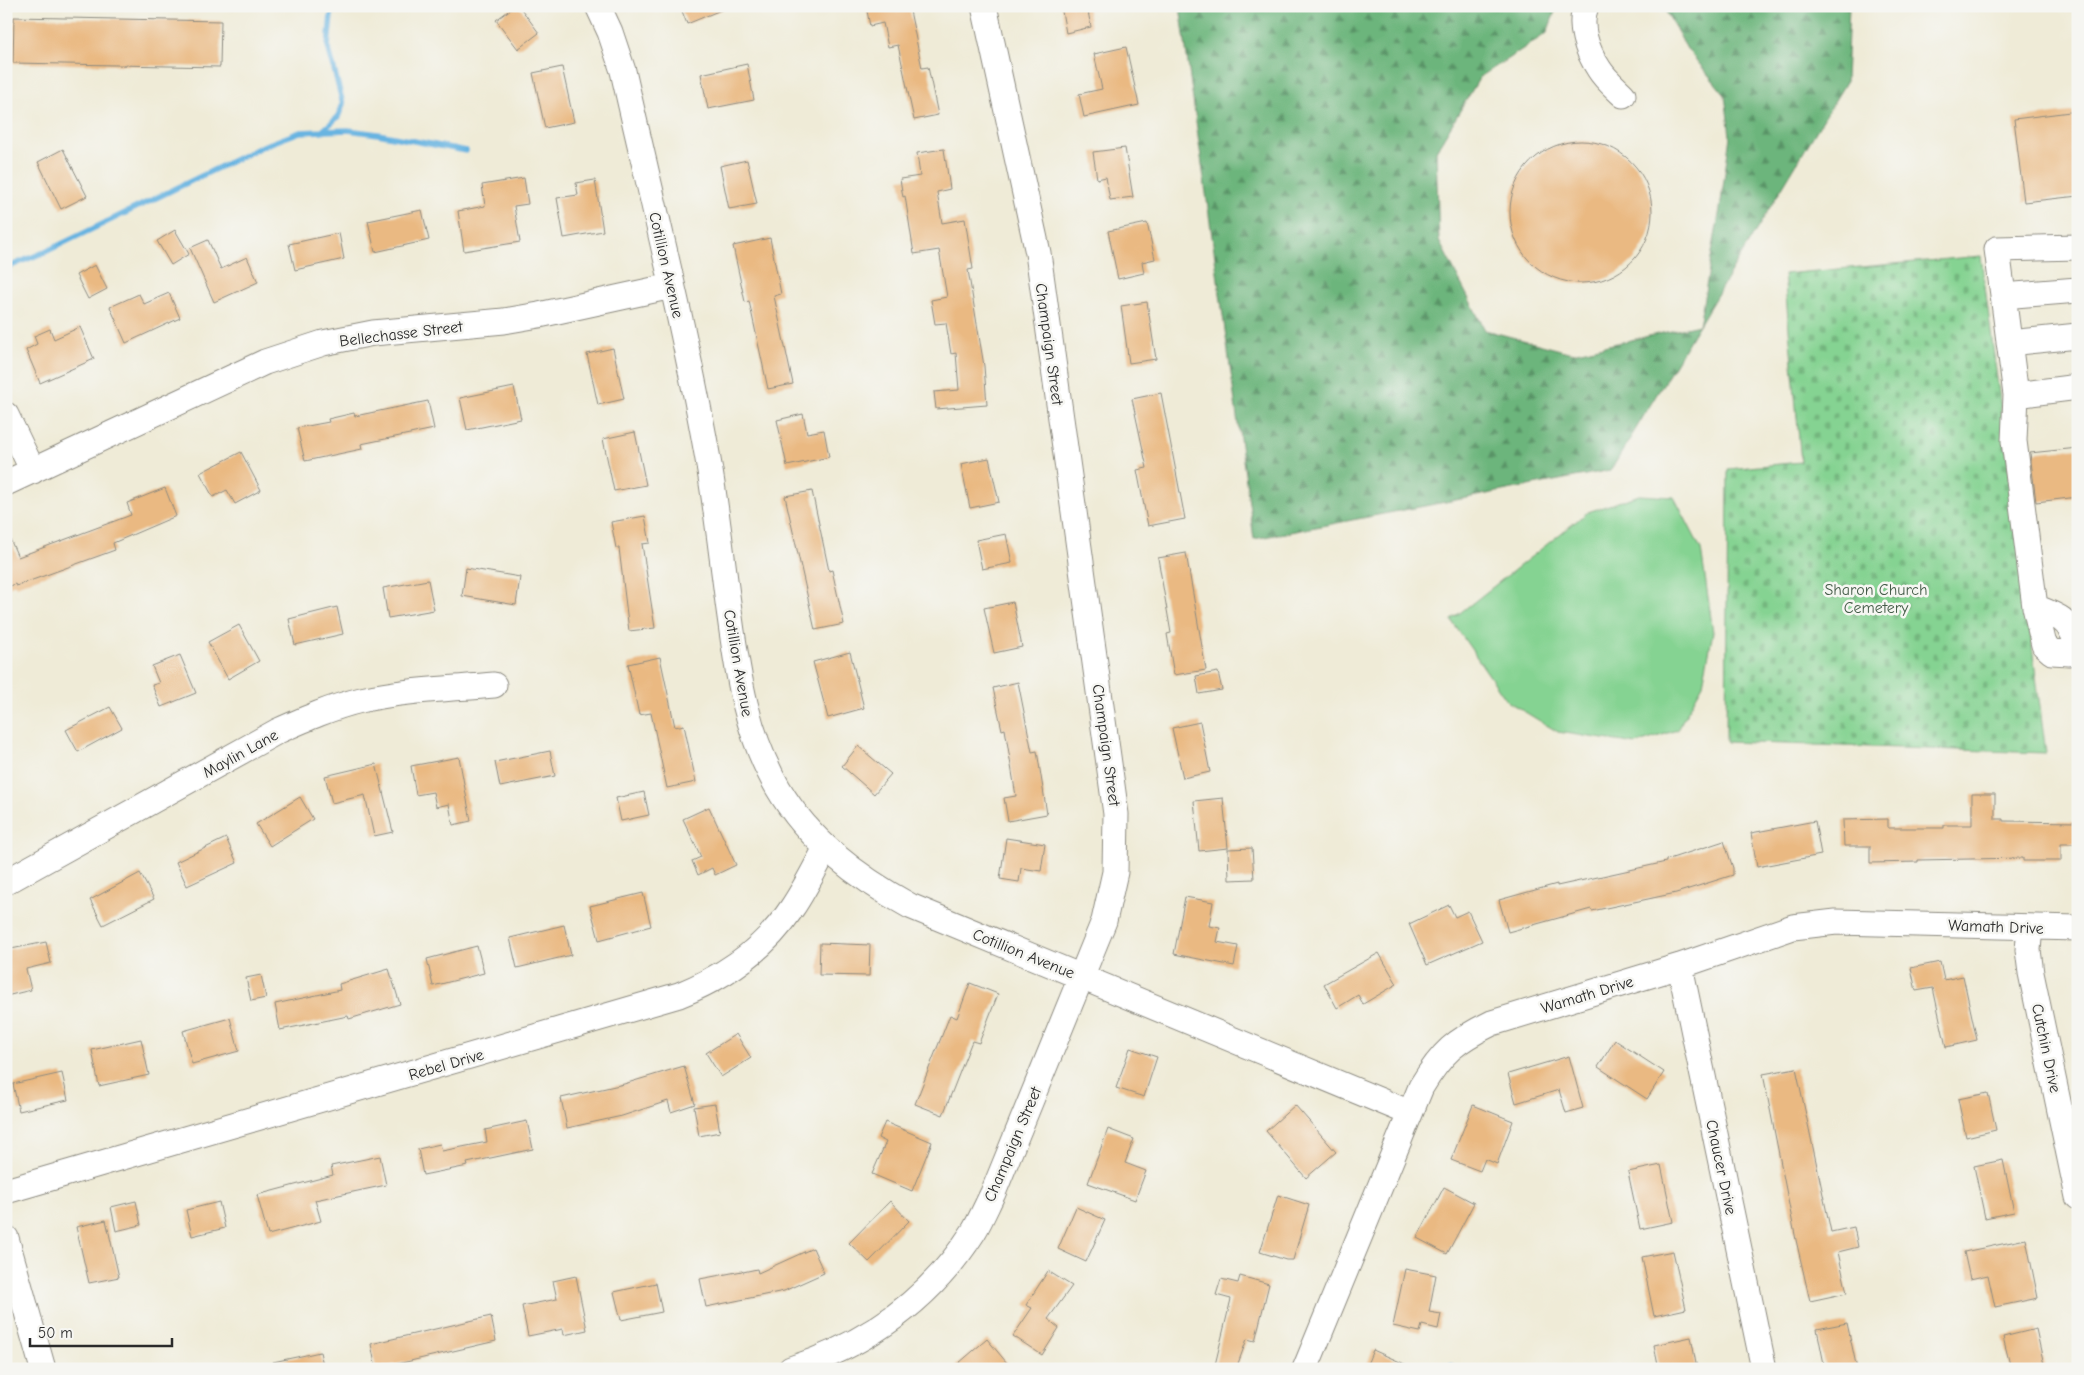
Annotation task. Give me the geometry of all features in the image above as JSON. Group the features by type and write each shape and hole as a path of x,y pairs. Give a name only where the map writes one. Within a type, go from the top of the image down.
{"street":[{"name":"Cotillion Avenue","path":"598,6 610,32 623,71 672,286 705,445 733,640 748,716 761,753 778,789 803,823 846,866 874,886 910,906 1410,1113"},
{"name":"Champaign Street","path":"791,1369 843,1350 878,1330 925,1291 949,1265 974,1230 993,1193 1110,904 1117,853 1116,814 1038,253 984,6"},
{"path":"1586,6 1582,16 1584,39 1599,70 1623,95"},
{"path":"2035,607 2014,441 2016,395 1997,249 2078,247"},
{"name":"Bellechasse Street","path":"6,483 265,362 323,343 373,333 504,321 672,286"},
{"path":"2003,296 2078,290"},
{"path":"2009,343 2078,336"},
{"path":"2016,395 2078,388"},
{"path":"6,416 33,471"},
{"name":"Maylin Lane","path":"6,882 278,731 306,718 360,700 405,692 494,685"},
{"name":"Rebel Drive","path":"6,1191 554,1032 679,995 696,988 728,971 769,937 792,909 826,848"},
{"name":"Wamath Drive","path":"1305,1369 1421,1086 1444,1053 1467,1035 1492,1023 1680,966 1793,927 1808,924 1836,922 2078,928"},
{"name":"Cutchin Drive","path":"2030,927 2028,950 2031,972 2078,1197"},
{"name":"Chaucer Drive","path":"1680,966 1764,1369"},
{"path":"6,1238 43,1369"}],"green space":[{"path":"1180,6 1348,6 1356,10 1357,6 1557,6 1547,33 1480,77 1436,151 1439,241 1485,330 1572,353 1699,325 1611,470 1254,539"},
{"path":"1663,6 1849,6 1846,82 1699,325 1720,209 1730,136 1725,95 1687,49"},
{"name":"Sharon Church Cemetery","path":"1981,256 2046,753 1726,742 1728,469 1801,462 1784,274"},
{"path":"1639,495 1674,497 1701,549 1713,632 1703,684 1677,730 1636,744 1558,732 1507,701 1451,620 1588,512"}],"building":[{"path":"515,6 519,6 539,33 518,49 496,20"},
{"path":"680,6 728,6 728,7 687,24"},
{"path":"866,6 909,6 922,68 928,67 938,115 914,120 898,45 888,47 883,23 870,26"},
{"path":"1061,6 1087,6 1091,27 1066,33"},
{"path":"14,17 221,21 220,67 13,63"},
{"path":"1126,47 1139,105 1084,117 1079,94 1102,89 1094,54"},
{"path":"747,64 754,100 708,109 701,74"},
{"path":"562,67 574,122 545,128 533,73"},
{"path":"2078,111 2078,196 2024,202 2014,119"},
{"path":"1581,141 1595,142 1608,147 1620,153 1631,162 1640,173 1646,185 1651,198 1651,226 1646,239 1640,251 1631,262 1620,271 1608,277 1595,282 1581,283 1567,282 1554,277 1542,271 1531,262 1522,251 1516,239 1511,226 1510,212 1511,198 1516,185 1522,173 1531,162 1542,153 1554,147 1567,142"},
{"path":"1125,148 1133,197 1110,200 1106,177 1097,179 1093,152"},
{"path":"63,149 87,196 61,209 38,162"},
{"path":"944,149 950,189 937,192 942,223 965,219 973,269 968,270 984,366 987,405 936,409 934,392 959,390 956,353 951,354 946,323 935,324 931,300 947,297 939,250 914,254 905,196 903,197 900,179 920,176 917,153"},
{"path":"747,160 757,204 729,209 720,166"},
{"path":"524,178 528,204 514,206 520,242 464,251 458,211 485,206 482,185"},
{"path":"595,180 603,231 564,238 557,198 578,195 576,183"},
{"path":"422,210 429,240 375,252 368,221"},
{"path":"1147,223 1155,259 1142,262 1144,273 1118,279 1108,231"},
{"path":"175,230 189,254 171,265 157,241"},
{"path":"339,233 344,259 295,270 289,244"},
{"path":"770,238 781,294 774,296 793,384 768,389 749,301 745,302 733,246"},
{"path":"208,240 221,269 247,257 258,282 214,302 190,248"},
{"path":"95,265 107,289 88,299 76,275"},
{"path":"169,293 180,318 126,343 110,307 139,294 144,304"},
{"path":"1147,302 1156,359 1129,363 1121,306"},
{"path":"80,327 94,359 40,383 26,350 37,344 34,336 50,329 54,339"},
{"path":"613,348 624,399 598,405 587,354"},
{"path":"514,387 521,419 467,430 460,398"},
{"path":"1161,393 1185,519 1148,526 1137,470 1147,468 1132,399"},
{"path":"428,401 434,429 361,444 362,449 305,461 297,428 329,422 328,419 354,413 355,416"},
{"path":"803,414 807,433 824,430 829,457 787,466 777,420"},
{"path":"635,432 646,485 614,491 603,439"},
{"path":"2078,448 2078,497 2036,502 2030,453"},
{"path":"241,452 261,490 235,504 227,490 213,497 200,473"},
{"path":"989,458 999,502 970,508 961,464"},
{"path":"165,488 176,516 113,543 115,550 6,588 6,530 18,557 131,515 127,503"},
{"path":"812,491 829,571 832,570 844,624 815,630 785,496"},
{"path":"645,516 650,543 642,544 655,628 629,631 619,548 616,548 611,522"},
{"path":"1006,534 1012,563 982,569 976,540"},
{"path":"1186,553 1206,670 1174,675 1167,634 1171,633 1158,558"},
{"path":"466,568 520,577 516,605 462,596"},
{"path":"428,580 434,610 388,618 383,588"},
{"path":"1013,602 1022,647 994,653 984,608"},
{"path":"337,607 343,634 295,645 289,619"},
{"path":"239,625 259,661 228,679 208,642"},
{"path":"850,652 864,708 828,718 813,662"},
{"path":"180,655 196,693 161,707 152,685 159,683 152,666"},
{"path":"660,657 675,727 684,725 696,782 667,788 651,713 639,715 628,664"},
{"path":"1218,672 1222,690 1199,694 1196,676"},
{"path":"1018,682 1032,752 1037,751 1047,814 1008,821 1004,798 1016,796 1005,729 1002,730 993,688"},
{"path":"110,707 122,728 78,752 66,730"},
{"path":"1200,722 1210,772 1183,778 1172,728"},
{"path":"858,746 891,774 874,794 842,766"},
{"path":"550,751 555,776 500,787 495,762"},
{"path":"459,757 471,821 453,825 449,804 436,807 433,792 416,795 411,766"},
{"path":"376,764 393,832 374,836 365,795 332,803 325,776"},
{"path":"644,792 649,815 621,821 616,798"},
{"path":"1972,794 1995,794 1995,819 2003,819 2003,821 2078,822 2078,844 2061,844 2061,861 2023,861 2023,858 1870,863 1870,846 1844,846 1843,820 1888,819 1888,828 1944,828 1944,825 1972,825"},
{"path":"300,797 313,819 270,846 256,824"},
{"path":"1223,798 1228,848 1199,851 1194,801"},
{"path":"709,807 736,865 715,875 712,868 698,875 692,861 701,857 683,819"},
{"path":"1815,821 1821,855 1757,867 1751,833"},
{"path":"226,838 237,863 187,886 176,862"},
{"path":"1006,838 1045,844 1041,871 1021,868 1019,882 1000,879"},
{"path":"1724,841 1733,868 1733,875 1676,893 1592,911 1591,909 1508,932 1499,900 1557,884 1557,886 1666,862 1666,860"},
{"path":"1252,848 1254,879 1229,880 1228,849"},
{"path":"140,873 154,899 103,925 90,900"},
{"path":"643,893 651,926 599,940 590,906"},
{"path":"1185,897 1213,902 1209,926 1220,928 1217,942 1238,946 1234,966 1174,954"},
{"path":"1449,905 1455,917 1468,911 1482,941 1427,965 1409,924"},
{"path":"564,925 571,955 517,968 510,938"},
{"path":"46,942 51,963 26,969 31,990 6,996 6,950"},
{"path":"820,943 870,945 869,976 819,975"},
{"path":"477,946 484,973 433,986 427,959"},
{"path":"1379,953 1397,984 1363,1004 1358,995 1337,1008 1324,984"},
{"path":"1940,962 1944,980 1963,976 1977,1040 1946,1047 1933,988 1916,991 1911,968"},
{"path":"389,969 400,1004 349,1019 348,1016 280,1030 275,1004 340,990 339,984"},
{"path":"261,975 266,998 251,1001 246,978"},
{"path":"970,983 998,994 979,1043 972,1041 943,1115 915,1104 950,1015 957,1018"},
{"path":"230,1018 239,1051 192,1064 183,1031"},
{"path":"736,1034 751,1058 721,1077 706,1053"},
{"path":"141,1039 149,1075 99,1086 92,1050"},
{"path":"1615,1040 1664,1072 1647,1099 1598,1067"},
{"path":"1130,1048 1157,1057 1144,1097 1116,1088"},
{"path":"1569,1056 1583,1108 1566,1113 1559,1090 1516,1103 1508,1074"},
{"path":"684,1066 695,1104 671,1112 668,1101 622,1116 567,1128 561,1098 624,1084"},
{"path":"1796,1068 1831,1232 1854,1227 1858,1247 1838,1252 1847,1293 1810,1301 1763,1074"},
{"path":"62,1073 68,1100 19,1111 13,1084"},
{"path":"1988,1093 1996,1130 1966,1137 1958,1099"},
{"path":"715,1104 720,1132 699,1136 694,1107"},
{"path":"1295,1105 1336,1152 1306,1178 1266,1131"},
{"path":"1473,1105 1513,1121 1497,1164 1485,1159 1480,1171 1451,1160"},
{"path":"527,1121 533,1149 467,1163 468,1166 423,1175 418,1149 440,1144 442,1151 487,1142 485,1130"},
{"path":"885,1122 932,1142 912,1191 872,1174 886,1142 878,1138"},
{"path":"1108,1129 1134,1139 1125,1163 1146,1171 1135,1200 1088,1183"},
{"path":"380,1156 386,1185 315,1200 321,1221 268,1235 257,1195 333,1175 331,1166"},
{"path":"2003,1160 2014,1212 1985,1218 1974,1166"},
{"path":"1661,1165 1673,1222 1640,1229 1628,1172"},
{"path":"1444,1187 1474,1203 1447,1254 1417,1238"},
{"path":"1278,1195 1309,1205 1293,1260 1286,1260 1260,1252"},
{"path":"136,1201 141,1225 116,1231 111,1207"},
{"path":"890,1201 909,1221 869,1262 849,1243"},
{"path":"219,1202 225,1228 192,1236 186,1210"},
{"path":"1076,1207 1105,1220 1086,1262 1058,1249"},
{"path":"106,1220 119,1277 89,1283 76,1227"},
{"path":"2026,1239 2038,1298 1995,1307 1988,1275 1970,1279 1964,1252"},
{"path":"813,1248 824,1273 784,1291 706,1307 700,1279 757,1269 758,1273"},
{"path":"1673,1251 1686,1309 1654,1316 1642,1257"},
{"path":"1405,1269 1436,1275 1429,1312 1441,1314 1438,1329 1422,1325 1420,1332 1393,1326"},
{"path":"1048,1271 1072,1286 1048,1319 1059,1328 1042,1355 1013,1336 1032,1308 1026,1305"},
{"path":"576,1276 587,1330 564,1335 563,1329 528,1336 522,1306 557,1299 553,1281"},
{"path":"1240,1276 1269,1284 1255,1341 1247,1339 1236,1369 1214,1369 1231,1299 1216,1295 1221,1279 1238,1283"},
{"path":"656,1283 662,1312 621,1320 614,1292"},
{"path":"491,1316 496,1341 376,1369 371,1344"},
{"path":"1847,1323 1857,1369 1825,1369 1817,1329"},
{"path":"2036,1329 2045,1369 2011,1369 2003,1337"},
{"path":"1691,1337 1697,1369 1659,1369 1654,1345"},
{"path":"987,1339 1012,1369 952,1369"},
{"path":"1373,1350 1416,1369 1365,1369"},
{"path":"320,1352 324,1369 274,1369 273,1362"}],"waterway":[{"path":"321,132 338,117 343,104 328,46 331,15"},
{"path":"6,268 47,251 263,146 300,132 348,130 466,151"}]}
